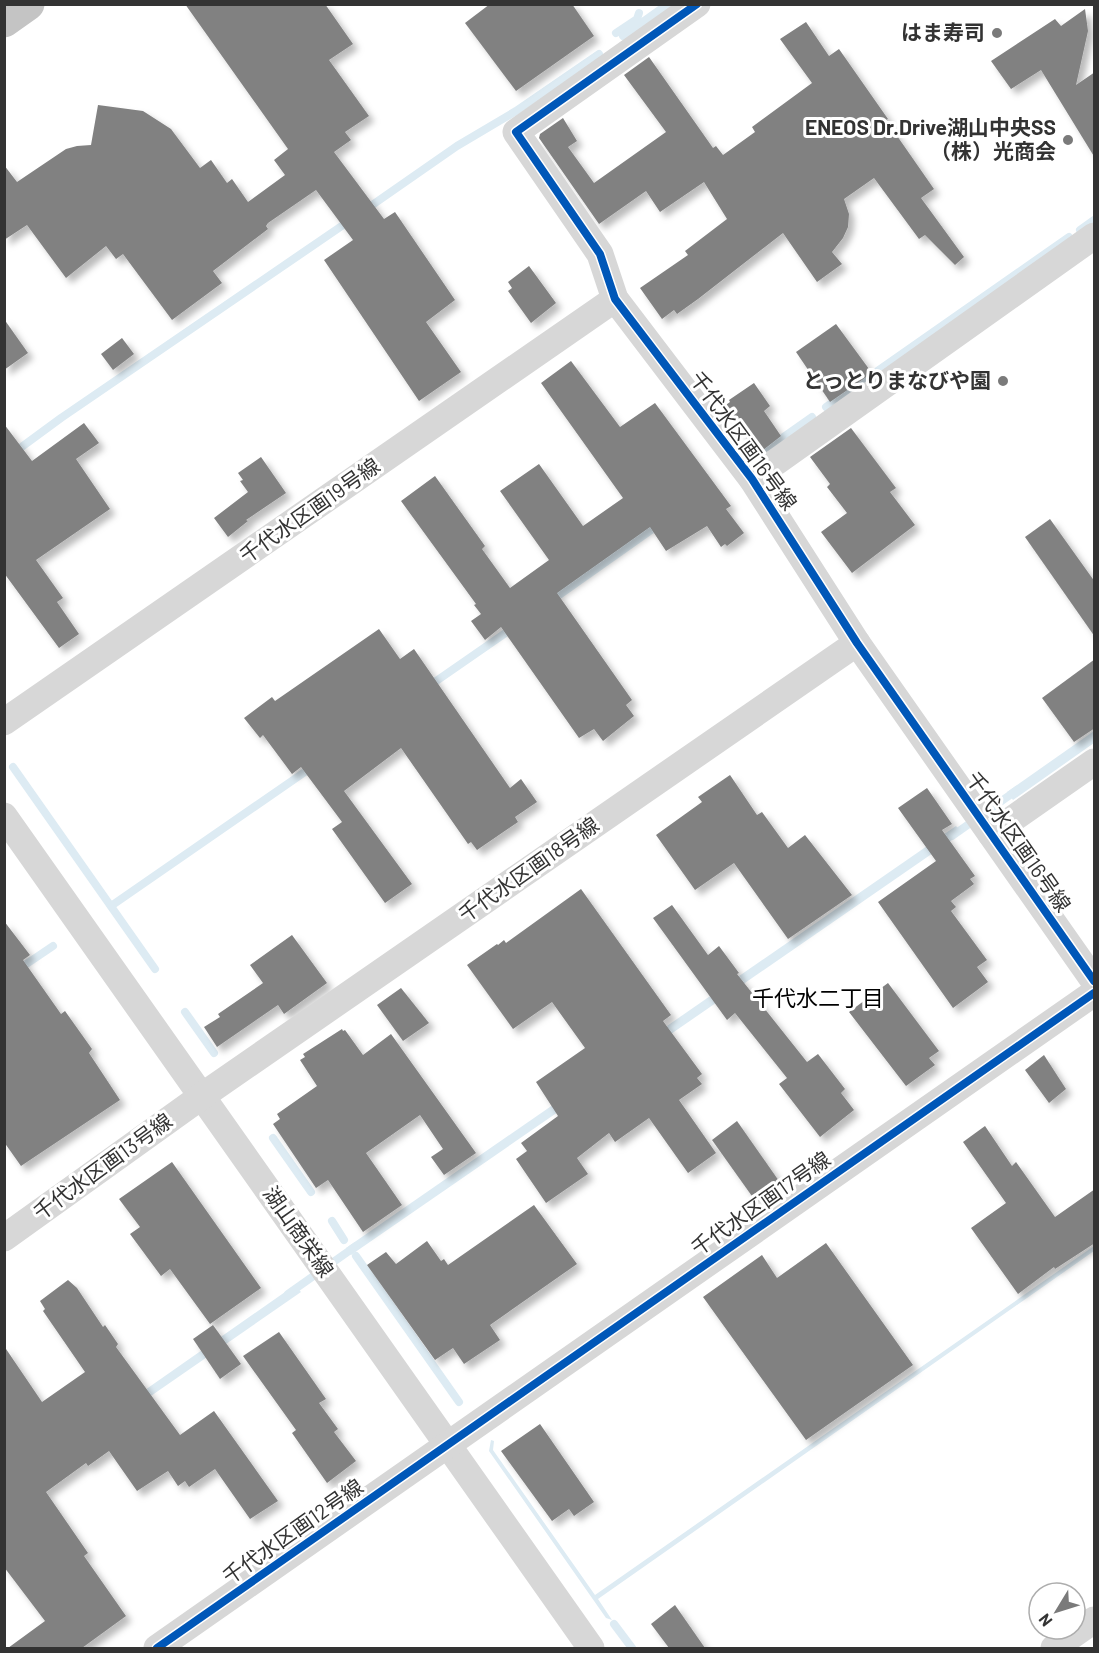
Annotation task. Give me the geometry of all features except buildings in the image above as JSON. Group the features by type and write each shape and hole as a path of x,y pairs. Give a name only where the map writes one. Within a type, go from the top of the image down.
{"highway":[{"path":"4,21 28,4"}],"street":[{"name":"千代水区画16号線","path":"697,4 516,132 600,254 615,299 752,479 857,643 1095,981"},
{"path":"752,479 1095,236"},
{"name":"千代水区画19号線","path":"4,722 615,299"},
{"name":"千代水区画18号線","path":"202,1096 857,643"},
{"path":"991,834 1095,762"},
{"name":"湖山商栄線","path":"4,816 591,1648"},
{"name":"千代水区画17号線","path":"449,1445 1095,993"},
{"name":"千代水区画13号線","path":"4,1238 202,1096"},
{"name":"千代水区画12号線","path":"157,1648 449,1445"},
{"path":"1054,1648 1095,1620"}],"shaded area":[{"path":"1094,731 1094,743 1013,800 1007,792"},
{"path":"956,826 962,833 351,1255 346,1248"},
{"path":"1094,1246 1094,1251 598,1599 612,1620 606,1618 489,1451 491,1440 494,1441 493,1450 595,1595"},
{"path":"295,1285 301,1292 41,1472 5,1488"}],"waterway":[{"path":"623,36 668,4"},
{"path":"616,33 637,19 639,13"},
{"path":"365,210 457,146 516,111 599,54"},
{"path":"1080,230 1094,220"},
{"path":"12,454 349,221"},
{"path":"826,407 1069,237"},
{"path":"768,448 812,417"},
{"path":"552,600 661,523"},
{"path":"429,686 514,627"},
{"path":"13,767 155,969"},
{"path":"111,906 312,767"},
{"path":"952,836 1017,790"},
{"path":"19,969 53,946"},
{"path":"185,1012 214,1053"},
{"path":"273,1138 311,1192"},
{"path":"332,1221 344,1240"},
{"path":"288,1294 356,1246"},
{"path":"356,1256 459,1402"},
{"path":"614,1624 632,1648"}],"cycle path":[{"path":"697,4 516,132 600,254 615,299 752,479 857,643 1094,981"},
{"path":"157,1648 1094,993"}],"place":[{"name":"はま寿司","path":"997,33"},
{"name":"ENEOS Dr.Drive湖山中央SS （株）光商会","path":"1068,140"},
{"name":"とっとりまなびや園","path":"1003,381"}],"district":[{"name":"千代水二丁目","path":"818,998"}]}
